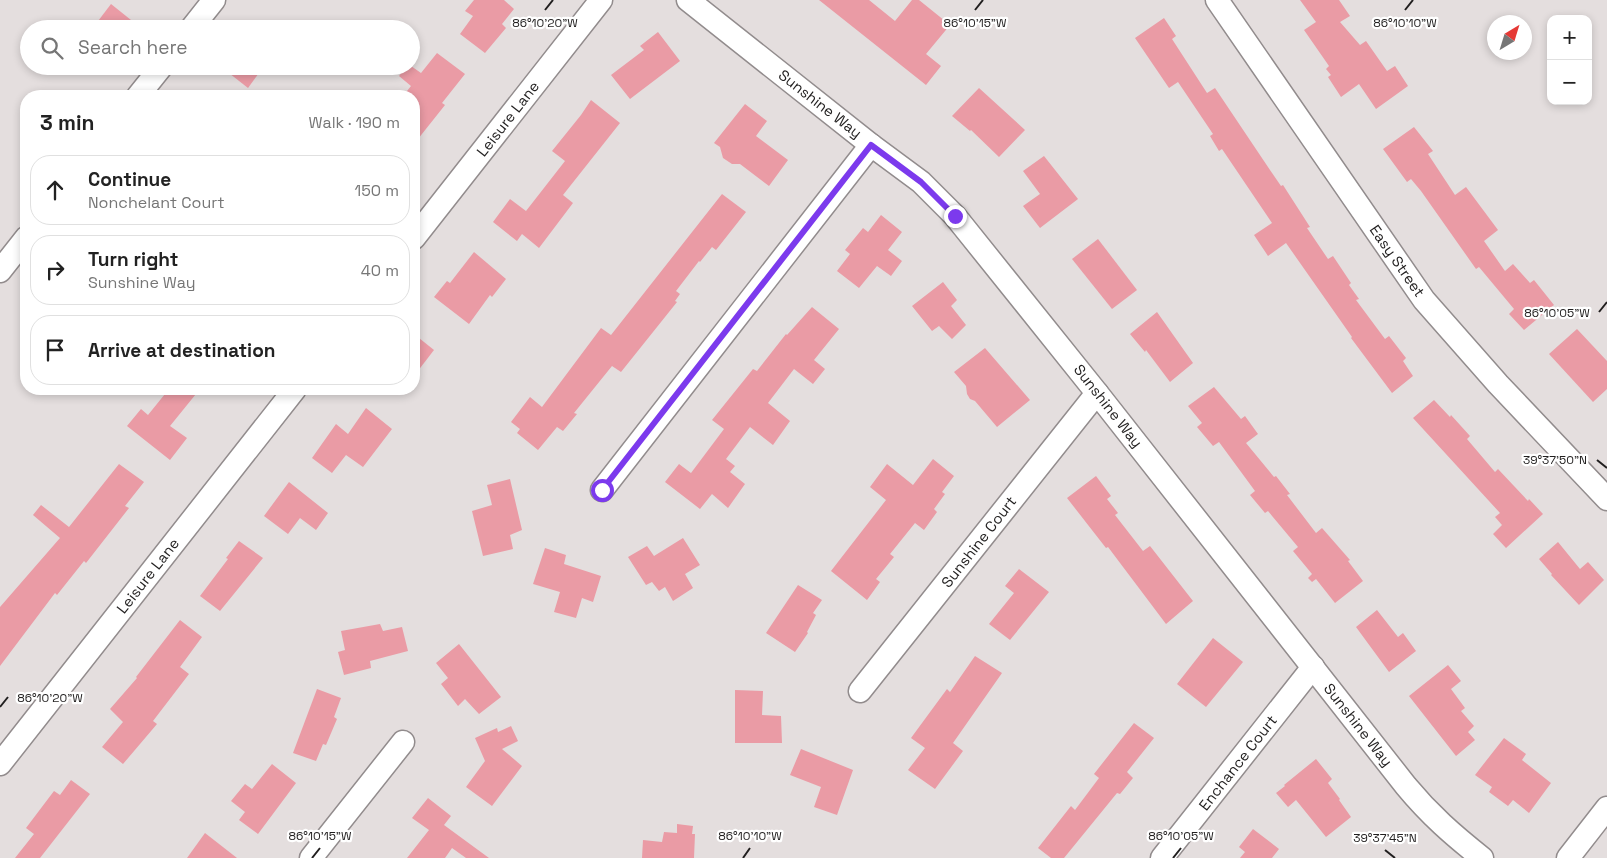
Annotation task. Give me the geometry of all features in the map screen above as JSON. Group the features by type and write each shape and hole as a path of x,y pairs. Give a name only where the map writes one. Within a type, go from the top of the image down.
{"street":[{"name":"Leisure Lane","path":"420,230 601,0"},
{"name":"Sunshine Way","path":"688,0 871,145 921,182 955,216 1425,809 1446,830 1482,858"},
{"name":"Easy Street","path":"1217,0 1424,300 1498,384 1607,499"},
{"path":"198,20 212,1"},
{"path":"143,90 155,75"},
{"path":"602,490 871,145"},
{"path":"0,271 20,246"},
{"name":"Sunshine Court","path":"860,691 1097,393"},
{"name":"Leisure Lane","path":"0,764 290,395"},
{"name":"Enchance Court","path":"1162,858 1313,667"},
{"path":"311,858 403,742"},
{"path":"1568,858 1607,808"}],"building":[{"path":"474,0 504,0 514,9 502,24 506,28 485,53 460,34 473,16 465,11"},
{"path":"819,0 869,0 895,21 912,0 919,0 950,25 926,54 941,66 926,85"},
{"path":"1300,0 1339,0 1350,16 1340,22 1360,45 1366,41 1387,71 1395,66 1408,86 1376,109 1359,84 1341,97 1328,77 1331,75 1326,69 1329,66 1304,30 1316,22"},
{"path":"111,4 131,20 99,20"},
{"path":"1164,18 1176,36 1172,39 1207,93 1215,88 1281,186 1283,185 1310,227 1307,228 1328,259 1333,256 1351,283 1349,285 1359,299 1356,300 1385,339 1389,336 1406,358 1403,361 1413,376 1392,393 1351,338 1286,243 1268,256 1254,235 1272,223 1222,149 1219,151 1210,136 1213,134 1178,82 1169,88 1135,38"},
{"path":"658,32 680,61 630,99 611,75 644,50 640,46"},
{"path":"437,53 465,74 442,103 445,105 420,136 420,90 408,90 411,86 399,76 420,75"},
{"path":"231,75 257,75 248,88"},
{"path":"979,88 1025,130 999,157 971,130 952,116"},
{"path":"591,100 620,123 563,195 573,203 539,248 522,234 517,241 493,222 510,199 526,211 565,161 552,151"},
{"path":"745,104 767,121 756,136 788,160 769,186 740,164 732,164 723,158 720,147 714,143"},
{"path":"1414,127 1433,151 1428,154 1455,195 1466,187 1498,230 1484,241 1505,271 1513,264 1530,283 1534,280 1554,305 1524,330 1509,314 1514,309 1479,267 1476,269 1421,191 1411,179 1407,182 1383,149"},
{"path":"1044,156 1078,199 1040,228 1023,206 1040,194 1023,171"},
{"path":"722,194 746,212 716,250 712,247 699,261 676,291 680,294 675,301 677,302 621,372 612,366 574,413 577,414 563,431 557,427 538,450 517,433 520,429 511,422 530,397 542,407 601,328 611,335"},
{"path":"881,215 902,232 888,250 902,261 891,276 877,266 859,288 837,271 850,254 845,250 863,228 868,232"},
{"path":"1098,239 1137,290 1112,309 1072,259"},
{"path":"474,252 506,279 492,297 490,295 469,324 434,297 447,281 450,283"},
{"path":"943,282 957,300 951,306 966,325 952,339 939,326 932,331 912,306"},
{"path":"812,307 839,329 814,360 825,369 813,384 794,369 768,403 790,421 773,445 750,427 726,459 735,466 730,472 745,484 728,508 712,494 700,509 665,482 679,464 691,473 724,429 712,420 753,369 757,371 786,334"},
{"path":"1157,312 1193,363 1170,382 1146,350 1145,352 1130,334"},
{"path":"1577,329 1607,361 1607,389 1593,402 1549,354"},
{"path":"420,339 434,350 420,368"},
{"path":"985,348 1030,400 997,427 975,401 970,399 966,386 954,372"},
{"path":"1214,387 1241,419 1245,416 1258,434 1246,443 1290,494 1287,495 1316,533 1322,528 1350,560 1348,561 1363,581 1335,603 1316,579 1312,582 1308,578 1312,574 1293,551 1298,547 1268,511 1265,513 1250,495 1255,491 1219,442 1213,446 1197,427 1202,423 1188,406"},
{"path":"164,395 195,395 170,426 187,438 170,460 127,426 141,409 148,415"},
{"path":"1434,400 1470,436 1467,439 1495,472 1498,469 1543,514 1506,548 1493,534 1502,525 1495,517 1500,513 1413,418"},
{"path":"366,408 392,429 363,467 346,455 332,473 312,458 336,424 348,434"},
{"path":"933,459 954,476 942,492 945,494 934,509 937,512 924,530 915,523 890,554 894,557 876,579 880,582 867,600 831,571 886,500 870,487 887,464 913,485"},
{"path":"119,464 144,482 125,506 129,508 86,563 84,561 57,595 55,593 0,666 0,607 60,538 33,515 41,505 69,527"},
{"path":"1096,476 1111,496 1107,499 1118,513 1115,515 1143,551 1150,546 1193,601 1166,624 1108,547 1106,548 1067,498"},
{"path":"510,479 522,530 510,535 513,549 483,556 472,511 492,505 487,485"},
{"path":"289,482 328,513 316,530 300,518 288,534 264,516"},
{"path":"683,538 700,565 685,574 693,588 673,601 665,587 659,591 652,582 646,585 628,557 647,546 654,556"},
{"path":"239,541 263,558 220,611 200,596"},
{"path":"1558,542 1580,569 1588,562 1604,580 1579,605 1539,559"},
{"path":"545,548 566,555 564,564 601,576 593,602 582,598 576,618 554,612 560,592 533,584"},
{"path":"1019,569 1049,592 1010,640 989,624 1014,593 1005,586"},
{"path":"798,585 822,600 813,613 816,615 808,633 795,652 766,633"},
{"path":"1377,610 1398,637 1403,633 1416,651 1389,672 1356,627"},
{"path":"180,620 202,637 180,667 189,674 153,721 157,724 123,764 102,747 123,722 110,709 137,678"},
{"path":"380,624 383,631 402,627 408,651 370,661 371,668 344,675 338,652 345,650 341,631"},
{"path":"1213,638 1243,662 1206,707 1177,684"},
{"path":"459,644 501,697 479,714 465,699 458,706 441,684 448,678 436,663"},
{"path":"975,656 1002,673 953,743 963,751 935,789 908,770 925,748 911,738 947,689 950,692"},
{"path":"1448,665 1461,681 1451,689 1465,708 1461,711 1474,726 1468,732 1475,740 1456,756 1409,696"},
{"path":"317,689 341,698 334,717 337,719 326,745 323,744 316,761 293,753"},
{"path":"735,690 763,691 762,715 781,716 782,743 735,743"},
{"path":"1134,723 1154,738 1127,772 1133,778 1120,794 1117,793 1064,858 1051,858 1038,848 1071,806 1075,810 1099,778 1094,774"},
{"path":"511,726 518,741 502,749 522,766 492,806 466,787 485,761 475,738 497,728 498,732"},
{"path":"1504,738 1526,754 1522,760 1551,783 1529,813 1513,800 1508,806 1489,792 1492,787 1475,775"},
{"path":"801,749 853,770 837,815 814,807 821,787 790,775"},
{"path":"1316,759 1332,779 1328,783 1351,817 1326,837 1296,800 1288,807 1276,793"},
{"path":"272,764 296,783 258,834 239,820 245,812 231,801 245,784 252,789"},
{"path":"71,780 90,794 40,858 15,858 34,834 26,828 54,791 60,795"},
{"path":"428,798 451,816 444,825 489,858 466,858 452,848 445,858 407,858 429,830 412,818"},
{"path":"677,824 693,826 692,834 695,834 694,858 642,858 643,840 662,842 664,832 677,833"},
{"path":"1253,829 1279,849 1272,858 1240,858 1245,852 1239,847"},
{"path":"205,833 237,858 187,858"}],"route":[{"path":"602,490 871,145 921,182 955,216"}]}
